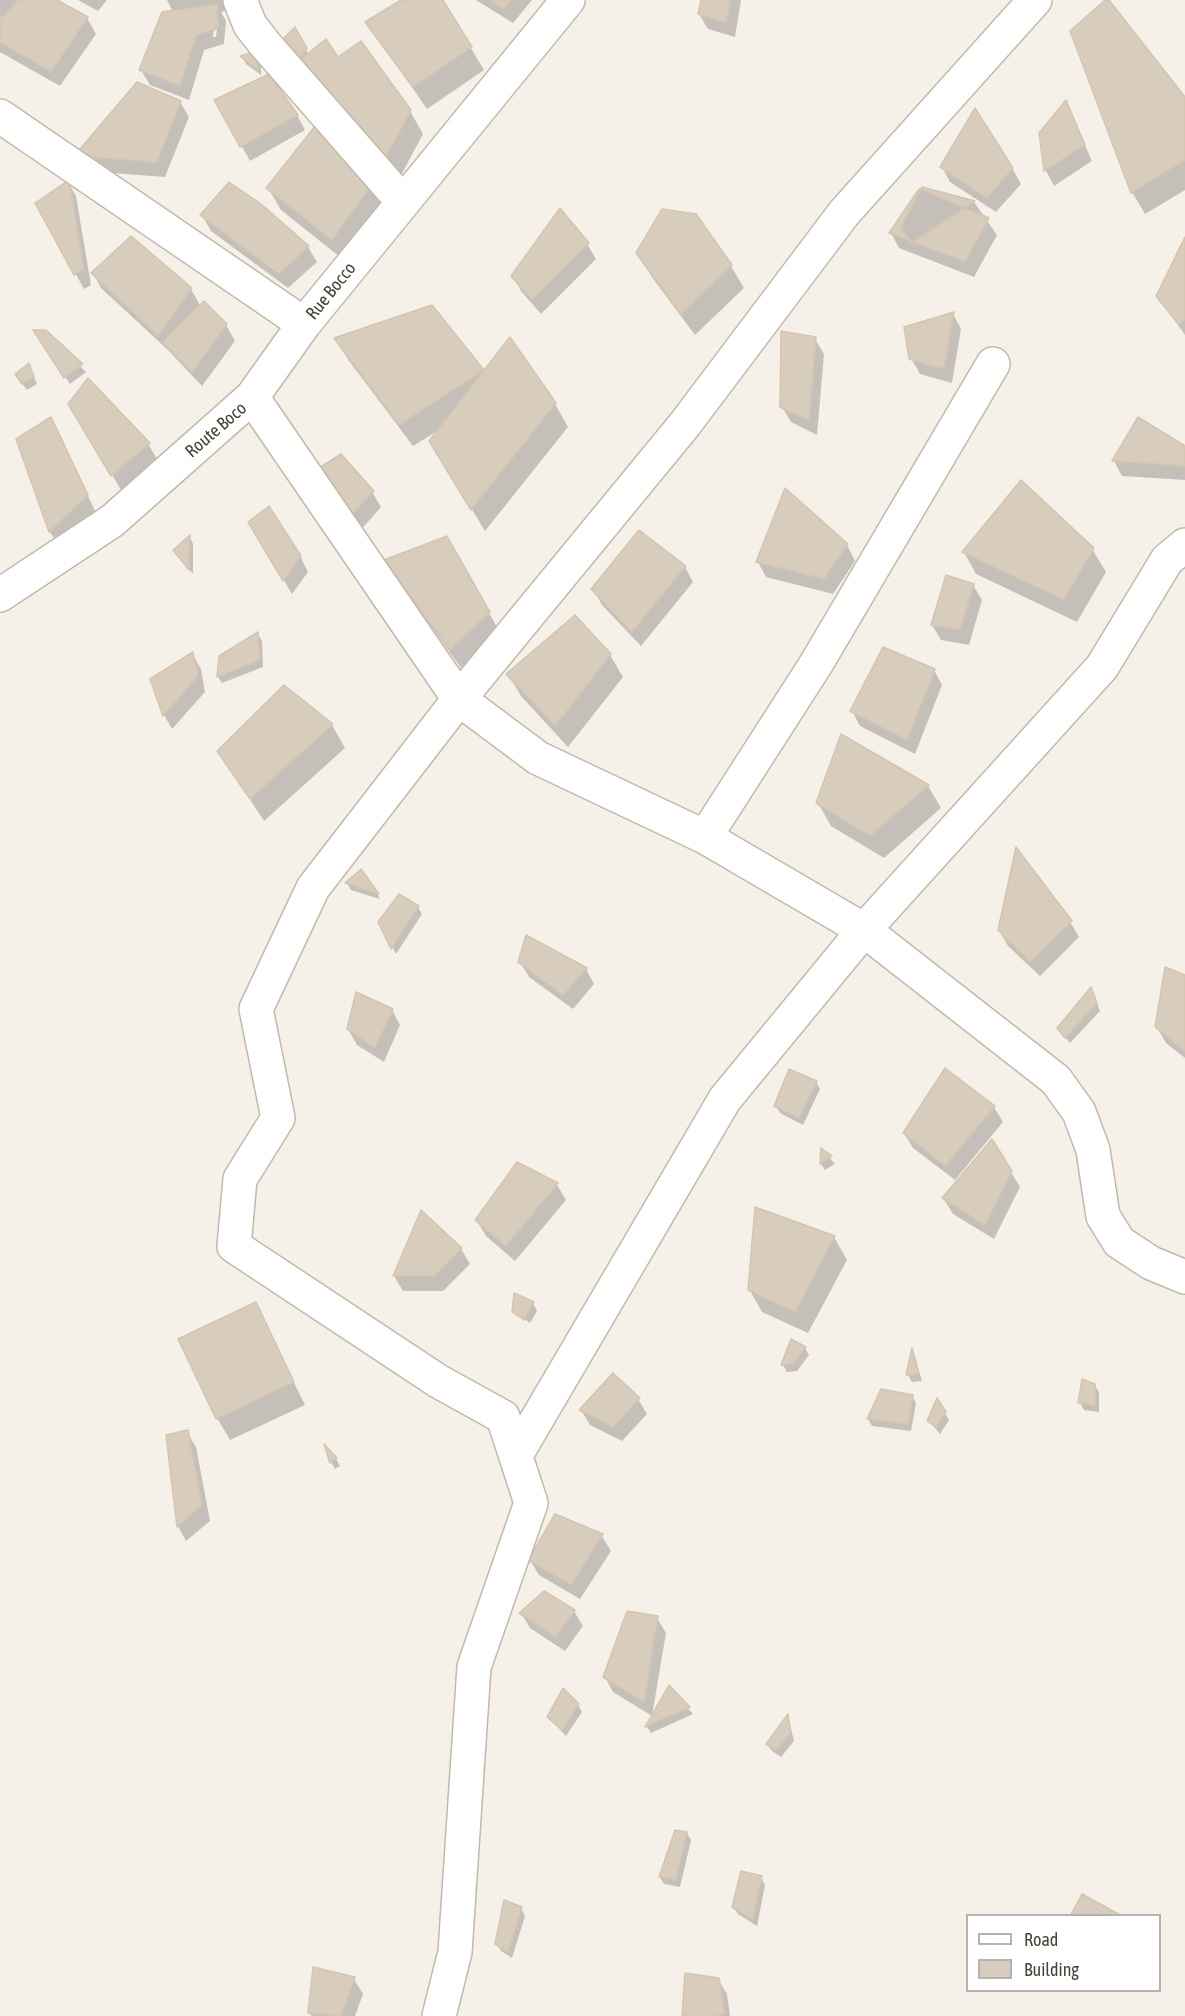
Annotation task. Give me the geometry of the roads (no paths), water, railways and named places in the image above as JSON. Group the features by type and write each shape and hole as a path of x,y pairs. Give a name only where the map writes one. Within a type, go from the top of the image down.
{"street":[{"path":"240,0 250,25 264,43 403,202"},
{"name":"Rue Bocco","path":"0,116 304,324 568,0"},
{"path":"439,2016 455,1952 474,1667 531,1503 503,1417 438,1380 234,1246 240,1179 278,1118 256,1009 313,888 459,699 685,424 844,213 1035,0"},
{"name":"Route Boco","path":"5,582 112,521 252,397 304,324"},
{"path":"705,837 816,664 993,364"},
{"path":"252,397 459,699 538,758 705,837 864,930 1056,1080 1079,1112 1093,1150 1103,1216 1119,1242 1151,1263 1185,1277"},
{"path":"516,1455 725,1099 864,930 1102,666 1167,560 1185,545"}]}
